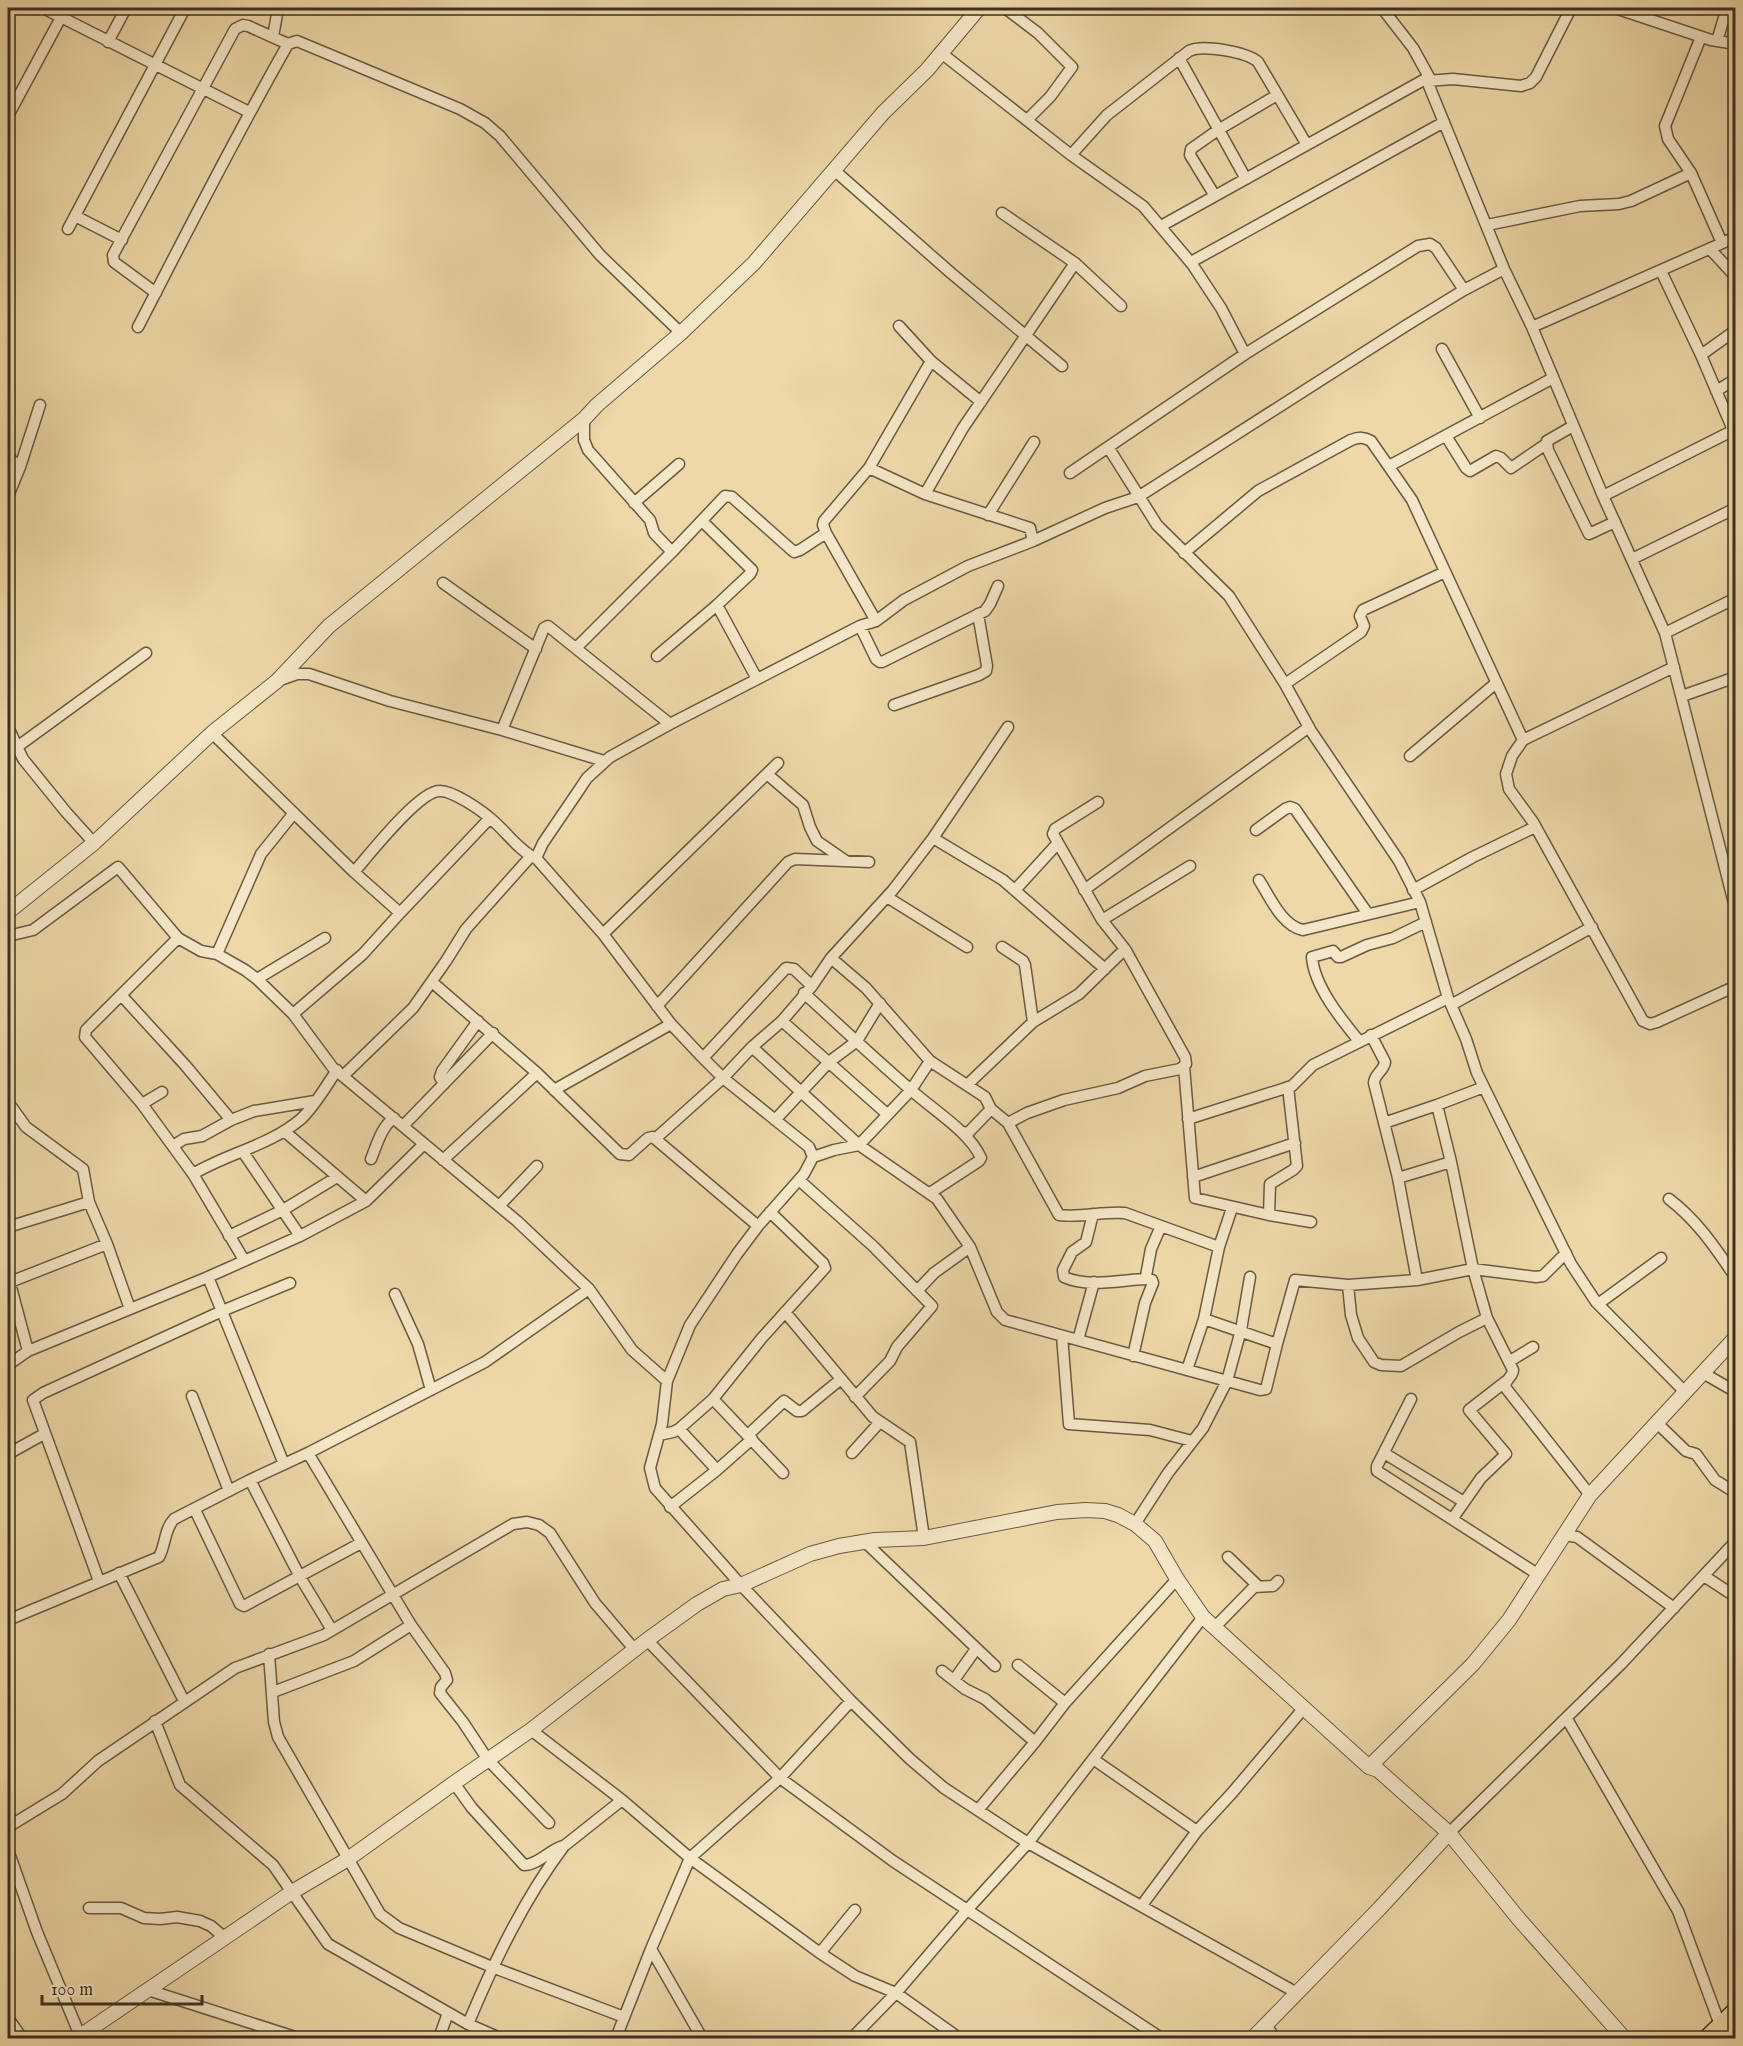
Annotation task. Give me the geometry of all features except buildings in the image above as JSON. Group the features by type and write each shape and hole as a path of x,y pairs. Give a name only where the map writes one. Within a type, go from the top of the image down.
{"main road":[{"path":"1707,2038 1727,2030 1736,2010"}],"street":[{"path":"43,8 63,12 108,42 249,112"},
{"path":"108,42 126,8"},
{"path":"273,37 278,8"},
{"path":"8,912 94,843 212,733 277,681 329,626 584,419 597,405 681,333 754,263 883,113 927,70 979,8"},
{"path":"1005,8 1038,33 1072,67 1050,97 1027,120"},
{"path":"1382,8 1413,48 1428,79 1504,269 1532,327 1603,496 1665,633 1733,890 1736,911"},
{"path":"1161,226 1428,79 1511,87 1530,83 1536,77 1571,8"},
{"path":"1615,8 1701,37 1736,44"},
{"path":"1718,41 1727,8"},
{"path":"8,116 63,12"},
{"path":"68,229 183,12"},
{"path":"156,293 114,262 113,255 238,26 248,26 288,44"},
{"path":"1701,37 1665,126 1668,139 1691,173 1722,243"},
{"path":"138,327 249,112 288,44 297,41 460,109 485,123 500,136 600,255 681,333"},
{"path":"1071,155 1107,115 1179,58 1201,47 1248,56 1258,62 1307,145"},
{"path":"940,52 1071,155 1143,206 1191,262 1217,302 1245,354"},
{"path":"1179,58 1246,179"},
{"path":"1215,196 1190,152 1218,130 1277,95"},
{"path":"1191,262 1444,122"},
{"path":"834,170 1062,366"},
{"path":"1486,225 1581,206 1625,202 1691,173"},
{"path":"1002,213 1076,263 1121,306"},
{"path":"75,216 122,240"},
{"path":"1532,327 1736,237"},
{"path":"1070,473 1245,354 1425,244 1436,248 1464,290"},
{"path":"1710,249 1736,277"},
{"path":"925,494 981,402 1076,263"},
{"path":"193,1174 213,1162 243,1152 284,1131 301,1119 340,1073 408,1013 432,982 466,929 533,857 579,790 604,761 757,679 860,626 876,621 904,600 968,566 1138,497 1464,290 1504,269"},
{"path":"1603,496 1734,434 1701,355 1661,271"},
{"path":"899,326 932,361 981,402"},
{"path":"1701,355 1736,330"},
{"path":"1442,349 1480,418"},
{"path":"876,621 823,525 869,468 932,361"},
{"path":"1389,466 1553,378"},
{"path":"1716,391 1736,379"},
{"path":"8,496 40,405"},
{"path":"584,419 584,440 588,450 650,520 657,536 672,552"},
{"path":"1446,436 1470,471 1496,456 1501,458 1508,468 1511,468 1549,440 1574,426"},
{"path":"1185,553 1258,491 1358,437 1371,441 1412,500 1523,740"},
{"path":"988,515 1034,442"},
{"path":"1546,444 1589,534 1615,522"},
{"path":"1108,447 1157,525 1229,597 1285,684 1309,727 1399,861 1420,902 1450,1002 1484,1087 1566,1253 1598,1304 1686,1393"},
{"path":"8,457 20,466"},
{"path":"634,503 679,464"},
{"path":"869,468 925,494 1030,528 1033,541"},
{"path":"576,648 672,552 722,498 728,495 732,496 794,552 826,533"},
{"path":"1632,559 1736,508"},
{"path":"657,656 717,605 752,570 702,520"},
{"path":"1285,684 1361,632 1364,626 1360,616 1363,610 1445,572"},
{"path":"443,583 536,649"},
{"path":"860,626 876,659 880,662 978,614 990,604 998,586"},
{"path":"1665,633 1736,598"},
{"path":"717,605 757,679"},
{"path":"894,705 986,671 978,614"},
{"path":"502,730 544,628 548,626 670,724"},
{"path":"17,747 146,653"},
{"path":"1674,667 1523,740 1508,767 1506,782 1535,827 1643,1021 1650,1024 1657,1022 1736,986"},
{"path":"277,681 297,674 309,674 390,701 502,730 604,761"},
{"path":"1682,696 1736,677"},
{"path":"1410,756 1497,683"},
{"path":"8,727 23,759 94,843"},
{"path":"655,1139 782,1021 831,958 887,897 933,838 1008,727"},
{"path":"1084,890 1309,727"},
{"path":"212,733 354,872 400,913"},
{"path":"603,934 778,763"},
{"path":"767,774 803,806 817,841 846,861"},
{"path":"354,872 409,811 432,792 441,790 456,796 490,818 533,857 603,934 671,1024 723,1078 809,1147 813,1157 810,1165 758,1226 690,1325 667,1381 659,1435 650,1468 655,1488 741,1585 851,1701 910,1759 944,1788 1028,1843 1297,1993"},
{"path":"1098,802 1054,830 1053,834 1102,920 1125,949 1185,1057 1195,1198 1232,1208 1311,1222"},
{"path":"1256,830 1285,809 1290,807 1295,809 1368,914"},
{"path":"217,954 261,854 294,813"},
{"path":"293,1014 363,954 490,818"},
{"path":"1413,890 1473,856 1535,827"},
{"path":"933,838 995,874 1105,969"},
{"path":"1016,890 1058,843"},
{"path":"657,1006 782,866 795,860 868,862"},
{"path":"1102,920 1190,866"},
{"path":"8,936 33,930 118,867 178,938 201,951 217,954 257,979 293,1014 340,1073 499,1206 589,1289 632,1350 667,1381"},
{"path":"1259,880 1287,922 1303,930 1420,902"},
{"path":"887,897 967,947"},
{"path":"1359,1041 1340,1018 1322,988 1312,957 1333,951 1341,957 1367,945 1393,938 1426,922"},
{"path":"1188,1119 1295,1084 1313,1065 1371,1035 1450,1002 1592,927"},
{"path":"178,938 86,1030 85,1037 142,1104 193,1174 244,1260"},
{"path":"257,979 326,938"},
{"path":"1002,947 1023,961 1025,965 1033,1022"},
{"path":"967,1085 1033,1022 1079,994 1125,949"},
{"path":"831,958 866,988 930,1061 985,1097 992,1109 1008,1123 1059,1215 1125,1213 1219,1247"},
{"path":"703,1058 786,968 794,969 808,989 857,1041 962,1132 981,1158 930,1193"},
{"path":"432,982 537,1073 620,1154 629,1155 648,1138 655,1139 758,1226"},
{"path":"122,996 186,1065 231,1120"},
{"path":"775,1120 829,1062 857,1041 880,1003"},
{"path":"444,1084 440,1077 442,1071 478,1021"},
{"path":"782,1021 887,1114"},
{"path":"554,1090 671,1024"},
{"path":"403,1126 493,1033"},
{"path":"1371,1035 1385,1062 1374,1081 1398,1178 1417,1280"},
{"path":"752,1047 859,1145 930,1193 943,1205 970,1247 999,1316 1005,1320 1078,1341 1260,1390 1266,1389 1295,1280 1348,1285 1417,1280 1473,1269 1526,1276 1543,1275 1566,1253"},
{"path":"813,1157 859,1145 911,1090 930,1061"},
{"path":"1008,1123 1027,1113 1064,1100 1118,1088 1145,1076 1184,1066"},
{"path":"443,1160 537,1073"},
{"path":"1269,1215 1271,1183 1296,1168 1288,1087"},
{"path":"1384,1123 1484,1087"},
{"path":"142,1104 162,1092"},
{"path":"173,1146 184,1139 202,1136 231,1120 254,1111 315,1101"},
{"path":"8,1102 26,1127 83,1168 89,1202 130,1308"},
{"path":"1437,1105 1473,1269 1487,1318 1510,1361 1513,1372 1505,1382 1469,1410 1506,1453 1481,1478 1453,1518"},
{"path":"962,1132 968,1133 992,1109"},
{"path":"371,1159 388,1122 394,1118"},
{"path":"284,1131 366,1201"},
{"path":"1192,1177 1295,1143"},
{"path":"8,1365 28,1351 208,1277 300,1236 366,1201 424,1144"},
{"path":"243,1152 300,1236"},
{"path":"1398,1178 1451,1162"},
{"path":"499,1206 537,1166"},
{"path":"229,1236 283,1210 337,1177"},
{"path":"799,1180 873,1246 932,1307 897,1347 890,1361 855,1397"},
{"path":"1670,1199 1685,1211 1711,1241 1736,1278"},
{"path":"8,1227 89,1202"},
{"path":"1188,1370 1204,1319 1219,1247 1232,1208"},
{"path":"659,1435 679,1429 713,1399 785,1312 825,1268 823,1263 770,1212"},
{"path":"1093,1214 1086,1242 1072,1252 1063,1273 1064,1277 1094,1282 1146,1278 1152,1280 1133,1356"},
{"path":"1146,1278 1151,1250 1161,1226"},
{"path":"28,1351 9,1279 107,1244"},
{"path":"917,1291 934,1273 970,1247"},
{"path":"1598,1304 1661,1258"},
{"path":"208,1277 284,1464"},
{"path":"1135,1524 1168,1473 1210,1417 1227,1381 1241,1330 1250,1277"},
{"path":"1078,1341 1094,1282"},
{"path":"99,1581 32,1403 35,1397 222,1311 290,1283"},
{"path":"1348,1285 1351,1315 1358,1338 1374,1362 1381,1365 1401,1366 1487,1318"},
{"path":"8,1620 159,1557 165,1545 168,1526 174,1519 250,1480 308,1454 485,1362 589,1289"},
{"path":"395,1294 418,1344 431,1390"},
{"path":"785,1312 879,1423 910,1442 924,1538"},
{"path":"1204,1319 1277,1344"},
{"path":"1062,1336 1069,1424 1150,1430 1192,1441"},
{"path":"1369,1767 1473,1664 1509,1620 1590,1495 1736,1337"},
{"path":"1510,1361 1533,1347"},
{"path":"1703,1373 1736,1392"},
{"path":"670,1506 717,1470 784,1401 797,1411 801,1411 841,1379"},
{"path":"1505,1382 1505,1389 1590,1495"},
{"path":"192,1396 229,1491"},
{"path":"713,1399 783,1473"},
{"path":"1411,1399 1377,1466 1379,1473 1453,1518 1539,1575"},
{"path":"852,1453 879,1423"},
{"path":"1657,1423 1686,1451 1696,1454 1715,1480 1736,1493"},
{"path":"679,1429 717,1470"},
{"path":"8,1454 44,1434"},
{"path":"1384,1453 1464,1502"},
{"path":"308,1454 411,1625 447,1677 440,1693 463,1722 488,1760 549,1822"},
{"path":"250,1480 300,1577 332,1630"},
{"path":"195,1510 242,1606 247,1606 361,1543"},
{"path":"8,1850 37,1932 79,2038 292,1892 348,1859 531,1730 697,1604 723,1589 741,1585 810,1554 865,1542 924,1538 1057,1512 1106,1511 1135,1524 1155,1541 1177,1579 1203,1617 1214,1628 1369,1767 1378,1770 1449,1833 1518,1918 1624,2038"},
{"path":"8,1827 62,1794 98,1761 236,1668 324,1635 513,1524 527,1522 539,1525 550,1533 598,1608 635,1650"},
{"path":"1564,1535 1577,1537 1674,1608"},
{"path":"1252,2038 1379,1909 1449,1833 1567,1719 1736,1541"},
{"path":"865,1542 995,1666"},
{"path":"1228,1557 1257,1586 1269,1587 1278,1581"},
{"path":"119,1573 184,1701"},
{"path":"1704,1576 1736,1597"},
{"path":"978,1810 1065,1703 1177,1579"},
{"path":"1214,1628 1257,1586"},
{"path":"852,2038 896,1993 1028,1843 1203,1617"},
{"path":"273,1692 354,1661 411,1625"},
{"path":"647,1640 780,1778 893,1862 1161,2038"},
{"path":"954,1680 976,1649"},
{"path":"269,1654 274,1722 278,1737 380,1914 390,1923 492,1967 624,2017"},
{"path":"1018,1665 1065,1703"},
{"path":"942,1671 965,1689 986,1699 1035,1742"},
{"path":"616,2038 690,1858 780,1778 851,1701"},
{"path":"1142,1905 1197,1831 1303,1709"},
{"path":"1567,1719 1678,1911 1727,2030"},
{"path":"155,1721 180,1785 264,1856 328,1944 468,2024 500,2038"},
{"path":"531,1730 622,1800 690,1858 820,1953 855,1976 896,1993 959,2038"},
{"path":"1093,1759 1197,1831"},
{"path":"454,1783 472,1808 524,1865 530,1865 556,1848 564,1846"},
{"path":"468,2024 492,1967 536,1888 564,1846 622,1800"},
{"path":"89,1908 121,1908 144,1918 177,1917 200,1921 225,1938"},
{"path":"820,1953 855,1910"},
{"path":"651,1949 702,2038"},
{"path":"148,1990 298,2038"},
{"path":"439,2038 448,2013"},
{"path":"8,2018 22,2038"},
{"path":"1266,2025 1275,2038"}]}
